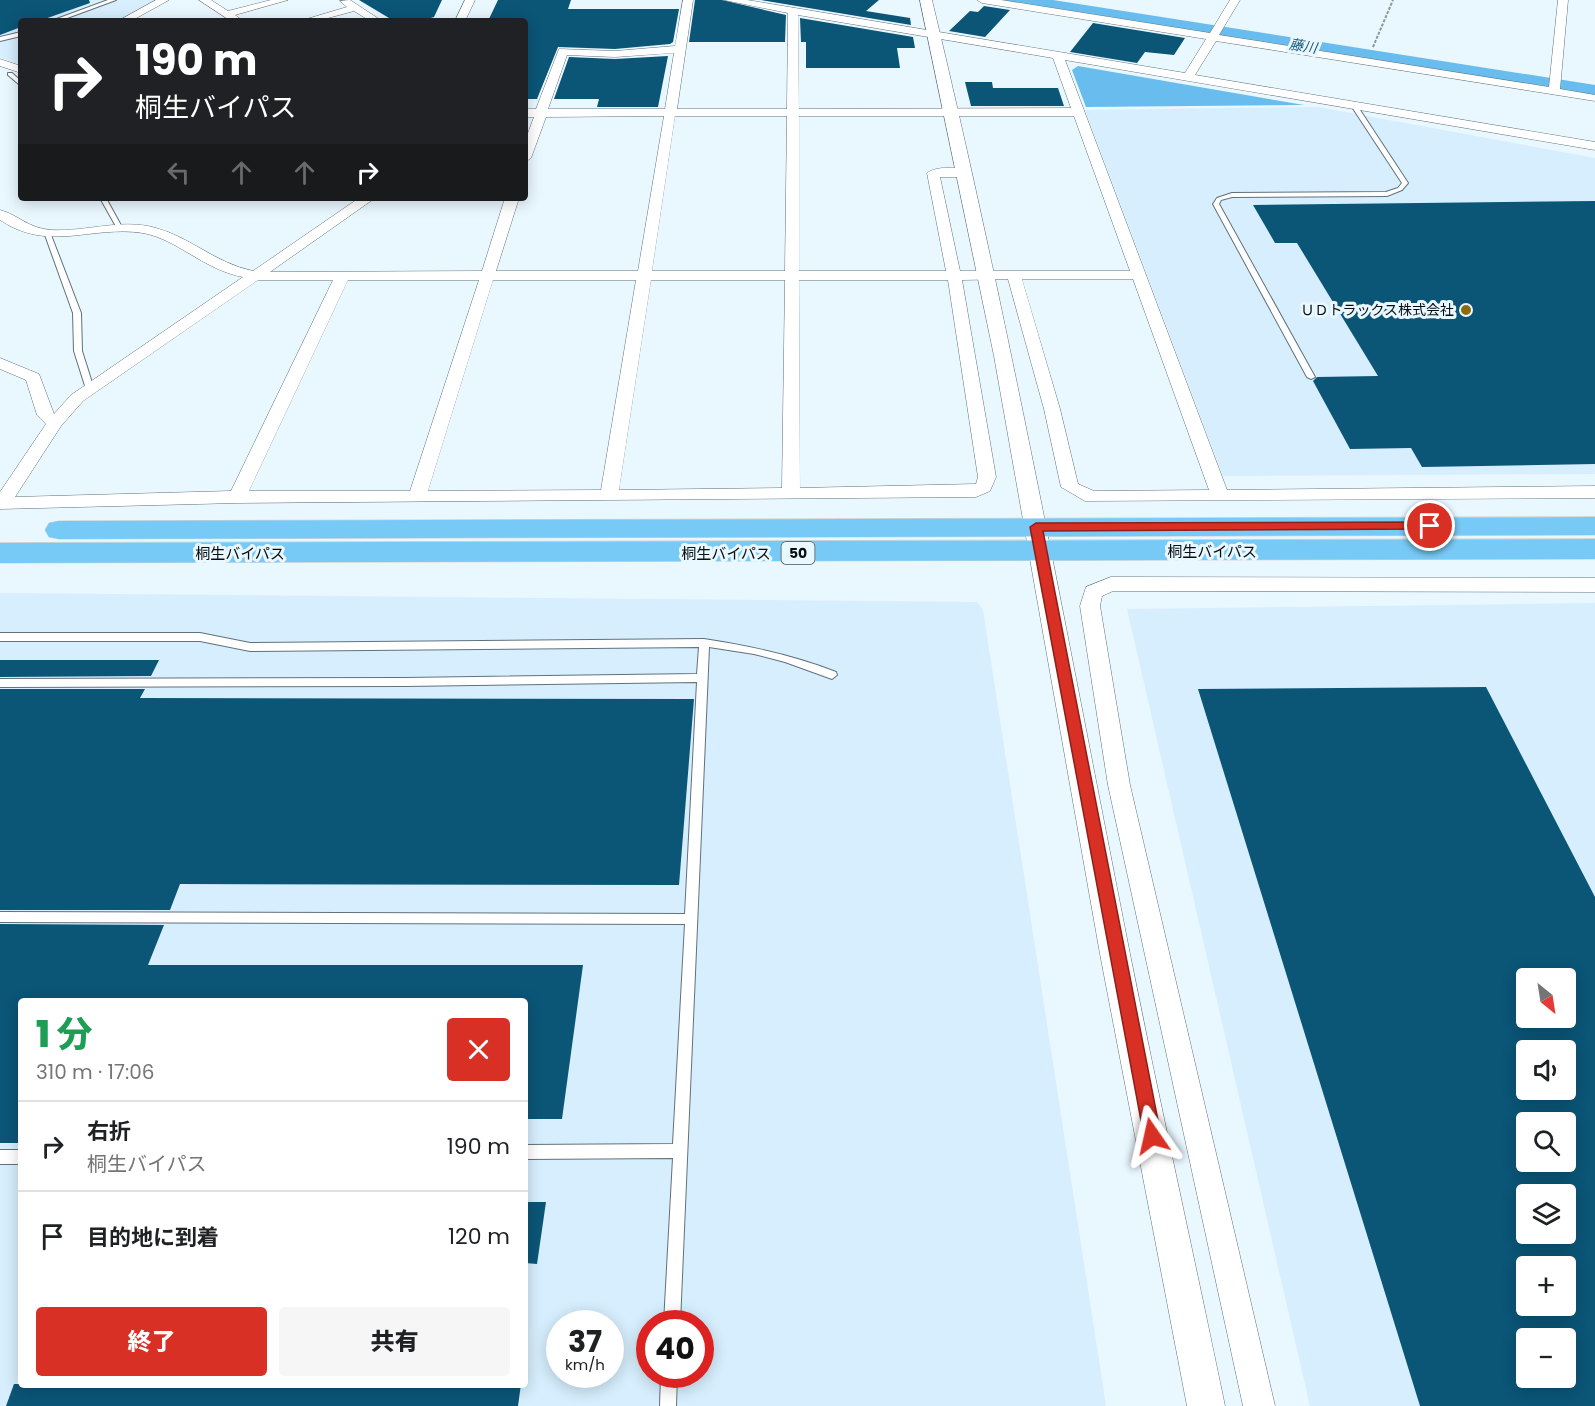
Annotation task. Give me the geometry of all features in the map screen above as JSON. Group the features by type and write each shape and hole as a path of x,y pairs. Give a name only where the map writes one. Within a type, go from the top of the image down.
{"highway":[{"name":"桐生バイパス","path":"0,512 1039,540 1595,549"},
{"name":"桐生バイパス","path":"0,553 1039,540 1595,526"}],"street":[{"path":"129,18 164,0"},
{"path":"204,0 233,18"},
{"path":"227,14 283,0"},
{"path":"342,0 372,18"},
{"path":"461,18 470,0"},
{"path":"609,496 688,0"},
{"path":"729,0 1186,79 1595,146"},
{"path":"926,0 953,112 1039,540 1116,956 1206,1406"},
{"path":"982,0 1554,91 1592,100"},
{"path":"1186,79 1235,0"},
{"path":"1554,91 1563,0"},
{"path":"317,18 355,8"},
{"path":"791,494 794,275 793,11"},
{"path":"528,149 562,51 615,54 680,49"},
{"path":"1058,57 1221,495"},
{"path":"0,62 13,73"},
{"path":"528,113 1078,112"},
{"path":"0,512 237,497 609,496 976,491 984,487 987,477 954,275 933,173 964,173"},
{"path":"0,512 55,423 77,398 258,276 364,201"},
{"path":"417,497 511,201"},
{"path":"0,214 30,233 48,235 143,229 166,237 223,268 258,276 1139,275"},
{"path":"1014,275 1052,409 1070,487 1091,497 1595,492"},
{"path":"237,497 342,276"},
{"path":"0,363 33,377 45,415 55,423"},
{"path":"1259,1406 1119,785 1090,606 1093,592 1111,584 1595,585"}],"lane":[{"path":"62,18 113,0"},
{"path":"0,39 18,35"},
{"path":"1311,377 1216,204 1218,199 1232,195 1387,194 1400,189 1405,183 1355,107"},
{"path":"105,201 120,229"},
{"path":"48,235 77,313 78,351 90,389"},
{"path":"0,637 200,637 250,647 704,643 765,651 801,661 832,675"},
{"path":"673,1310 704,643"},
{"path":"0,683 405,682 702,678"},
{"path":"0,917 691,918"},
{"path":"528,1152 680,1151"},
{"path":"0,1157 18,1157"},
{"path":"668,1406 669,1388"}],"path":[{"path":"1367,61 1393,0"}],"shaded area":[{"path":"0,0 159,0 123,18 18,18 18,64 0,57"},
{"path":"1318,107 1595,158 1595,474 1223,476 1085,110"},
{"path":"0,593 977,602 983,610 1106,1406 0,1406"},
{"path":"1595,603 1595,1406 1310,1406 1127,609"}],"water":[{"path":"1078,66 1304,105 1086,107 1072,70"}],"building":[{"path":"0,0 89,0 90,3 48,18 18,18 18,28 0,35"},
{"path":"359,0 442,0 434,17 389,18"},
{"path":"498,0 571,0 568,9 679,9 673,42 670,44 615,49 558,47 537,99 528,99 528,18 489,18"},
{"path":"695,0 722,0 786,15 785,42 689,42"},
{"path":"761,0 879,0 866,11 910,18 911,25"},
{"path":"984,6 1010,10 985,37 949,31 970,11 978,12"},
{"path":"800,18 913,37 915,48 897,48 900,68 806,68 806,42 801,42"},
{"path":"1093,23 1185,38 1174,55 1145,52 1137,63 1070,52"},
{"path":"668,56 658,107 597,107 599,99 554,99 569,57 615,59"},
{"path":"965,82 992,82 993,88 1058,88 1064,106 971,106"},
{"name":"ＵＤトラックス株式会社","path":"1595,201 1595,464 1422,467 1411,448 1350,449 1313,381 1317,377 1378,376 1297,243 1275,243 1253,205"},
{"path":"0,660 159,660 151,676 0,677"},
{"path":"1486,687 1595,897 1595,1406 1420,1406 1198,689"},
{"path":"0,689 145,689 140,698 694,699 679,885 180,884 170,910 0,910"},
{"path":"0,924 164,925 148,965 583,965 562,1119 528,1119 528,998 18,998 18,1143 0,1143"},
{"path":"528,1202 546,1202 537,1264 528,1263"},
{"path":"14,1384 18,1384 18,1388 520,1388 518,1406 6,1406"}],"waterway":[{"name":"藤川","path":"1011,0 1595,92"}],"place":[{"name":"ＵＤトラックス株式会社","path":"1466,310"}],"route":[{"path":"1152,1136 1036,527 1430,526"}]}
